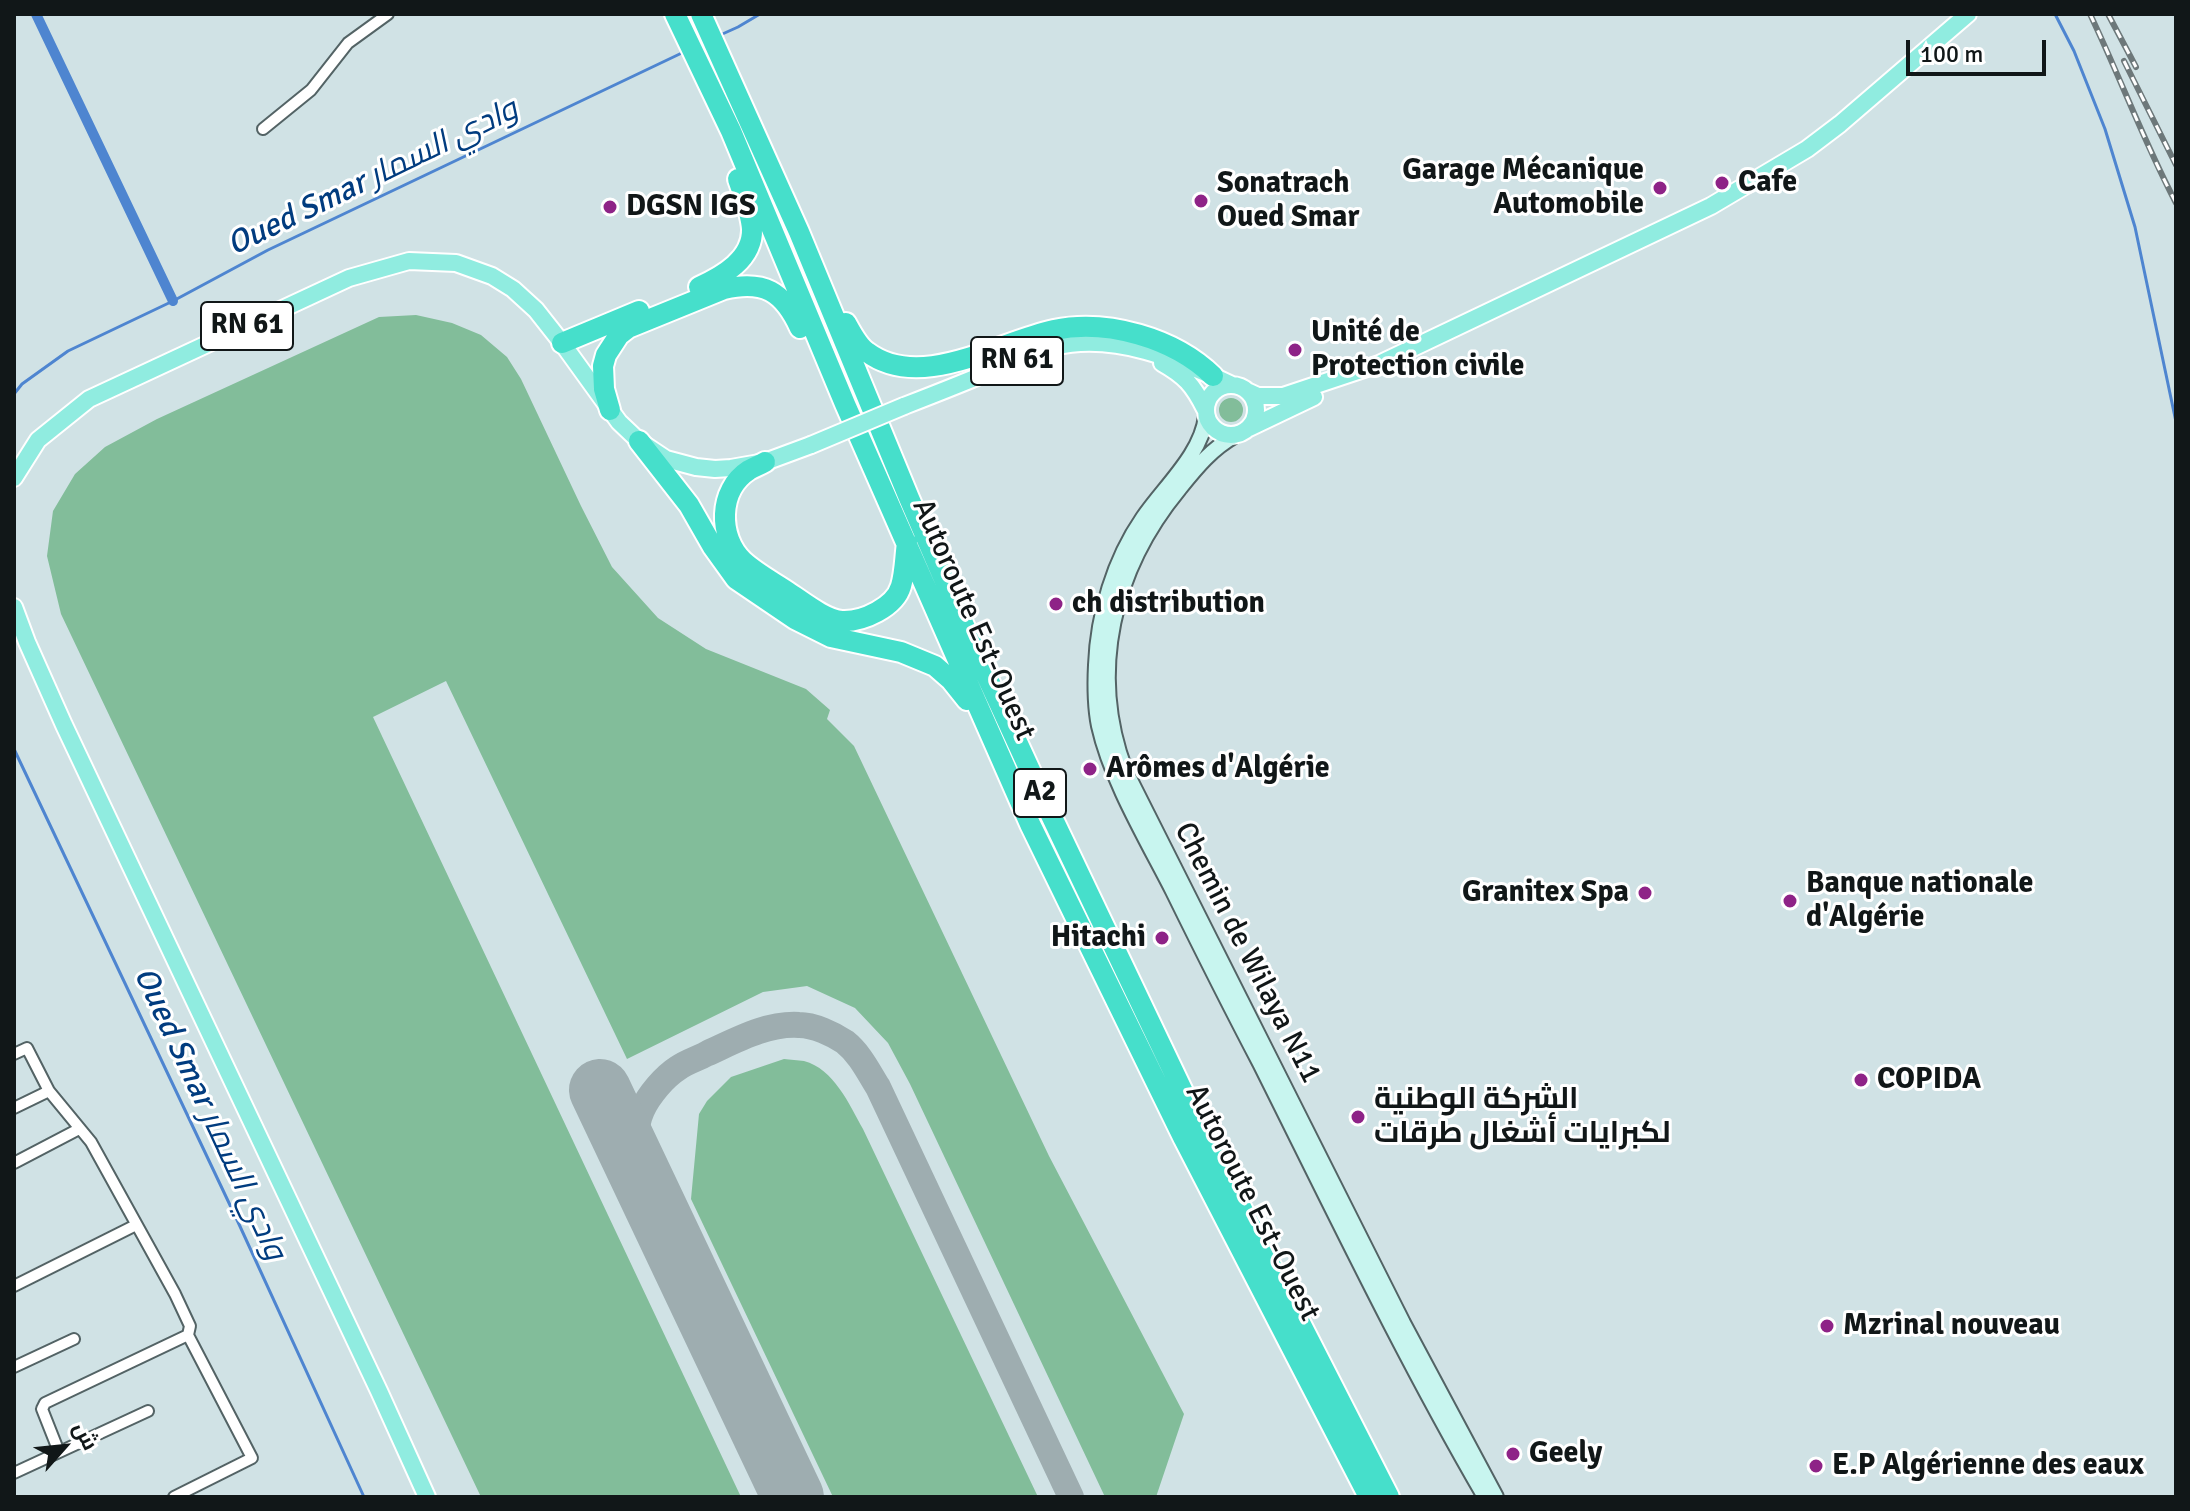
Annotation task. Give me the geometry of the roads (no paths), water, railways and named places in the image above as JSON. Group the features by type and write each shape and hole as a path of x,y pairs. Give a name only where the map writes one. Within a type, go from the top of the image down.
{"highway":[{"name":"Autoroute Est-Ouest","path":"675,14 731,131 845,404 1060,888 1184,1139 1369,1497"},
{"name":"Autoroute Est-Ouest","path":"702,15 799,232 915,513 1040,792 1196,1119 1389,1497"},
{"path":"566,348 717,279 743,256 752,227 736,172 731,131"},
{"path":"799,232 850,331 865,352 887,363 914,369 940,365 1055,330 1087,327 1138,335 1168,346 1201,364 1213,376"},
{"path":"566,348 628,328 724,289 740,285 756,286 781,296 791,309 818,366 845,404"},
{"path":"610,410 604,389 603,366 612,345 628,328"},
{"path":"639,441 689,505 717,555 736,579 795,619 831,637 901,652 935,666 951,680 973,708 993,743"},
{"path":"765,462 747,471 732,488 724,508 726,532 742,560 820,612 841,621 871,616 889,604 901,588 907,543"}],"main road":[{"path":"1206,413 1214,429 1228,435 1242,431 1695,214 1807,149 1871,99 1968,14"},
{"name":"RN 61","path":"14,478 38,440 89,399 349,278 409,261 456,263 492,276 525,300 566,348 610,410 639,441 666,459 696,467 715,469 765,462 1056,347 1081,344 1135,349 1168,357 1258,396 1283,396 1379,364"},
{"name":"RN 61","path":"1135,349 1185,378 1196,391 1206,413"},
{"path":"1242,431 1253,421 1255,405 1240,388 1217,389 1211,394 1202,438 1141,521 1116,569 1105,603 1099,639 1096,704 1099,726 1127,800 1392,1328 1485,1497"},
{"name":"Chemin de Wilaya N11","path":"1242,431 1219,444 1204,459 1160,512 1133,558 1117,605 1111,640 1108,702 1111,720 1125,770 1403,1323 1496,1497"},
{"path":"14,607 64,725 427,1497"}],"street":[{"path":"263,129 311,90 348,43 388,14"},
{"path":"14,1054 27,1048 49,1091 91,1142 180,1305 190,1326 188,1335 252,1458 174,1497"},
{"path":"14,1108 49,1091"},
{"path":"14,1163 79,1129"},
{"path":"14,1286 136,1225"},
{"path":"59,1452 42,1409 45,1403 188,1335"},
{"path":"14,1367 74,1339"},
{"path":"14,1473 148,1411"}],"waterway":[{"path":"36,14 173,301"},
{"name":"Oued Smar وادي السمار","path":"718,36 760,14"},
{"path":"2055,14 2074,51 2105,129 2135,227 2176,422"},
{"name":"Oued Smar وادي السمار","path":"14,394 22,384 68,351 173,301 268,250 686,51"},
{"name":"Oued Smar وادي السمار","path":"14,749 238,1222 364,1497"}],"railway":[{"path":"2090,14 2176,203"},
{"path":"2108,14 2136,67"},
{"path":"2124,61 2176,165"}],"place":[{"name":"Cafe","path":"1722,183"},
{"name":"Garage Mécanique Automobile","path":"1660,188"},
{"name":"Sonatrach Oued Smar","path":"1201,201"},
{"name":"DGSN IGS","path":"610,207"},
{"name":"Unité de Protection civile","path":"1295,350"},
{"name":"ch distribution","path":"1056,604"},
{"name":"Arômes d'Algérie","path":"1090,769"},
{"name":"Granitex Spa","path":"1645,893"},
{"name":"Banque nationale d'Algérie","path":"1790,901"},
{"name":"Hitachi","path":"1162,938"},
{"name":"COPIDA","path":"1861,1080"},
{"name":"الشركة الوطنية لكبرايات أشغال طرقات","path":"1358,1117"},
{"name":"Mzrinal nouveau","path":"1827,1326"},
{"name":"Geely","path":"1513,1454"},
{"name":"E.P Algérienne des eaux","path":"1816,1466"}]}
